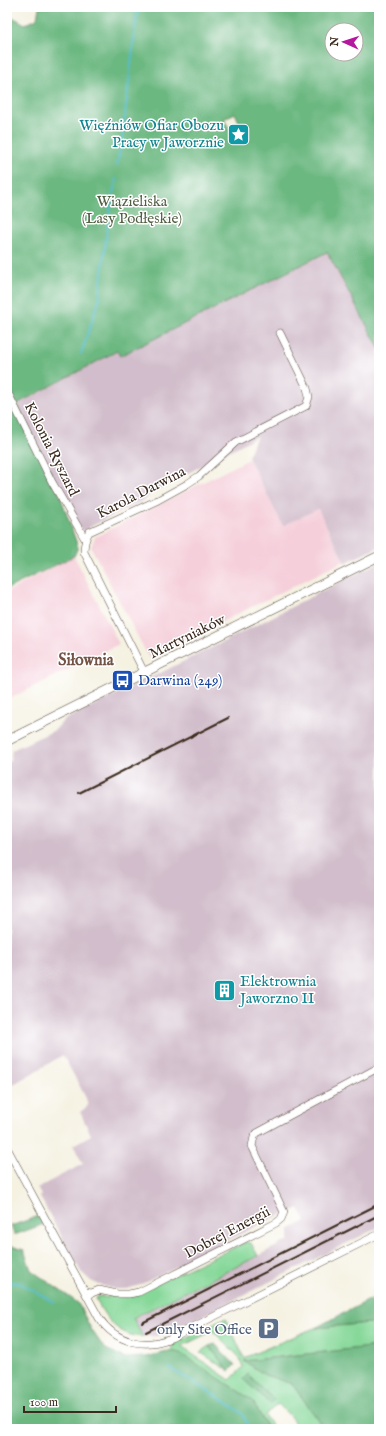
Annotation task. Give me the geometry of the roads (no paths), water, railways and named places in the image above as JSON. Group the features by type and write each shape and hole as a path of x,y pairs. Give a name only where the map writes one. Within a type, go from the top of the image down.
{"main road":[{"name":"Martyniaków","path":"7,741 379,556"}],"street":[{"name":"Karola Darwina","path":"85,539 89,532 158,500 187,484 199,476 236,442 306,406 310,397 308,388 280,333"},
{"name":"Kolonia Ryszard","path":"7,391 52,482 85,539"},
{"path":"85,539 84,552 144,672"},
{"name":"Dobrej Energii","path":"85,1292 92,1293 99,1290 117,1294 139,1292 276,1223 281,1219 284,1212 252,1146 254,1137 257,1133 374,1070"},
{"path":"8,1149 102,1323 118,1337 140,1344 161,1342 379,1234"}],"waterway":[{"path":"117,165 122,140 137,13 143,7"},
{"path":"81,354 99,300 108,220 116,179"},
{"path":"7,1282 20,1283 54,1302"},
{"path":"169,1368 242,1413 250,1429"}],"railway":[{"path":"79,793 228,718"},
{"path":"142,1323 379,1204"},
{"path":"146,1332 379,1215"}],"place":[{"name":"Więźniów Ofiar Obozu Pracy w Jaworznie","path":"239,134"},
{"name":"Darwina (249)","path":"122,680"},
{"name":"Elektrownia Jaworzno II","path":"225,990"},
{"name":"only Site Office","path":"268,1329"}],"district":[{"name":"Siłownia","path":"86,659"}],"park label":[{"name":"Wiązieliska (Lasy Podłęskie)","path":"132,210"}]}
